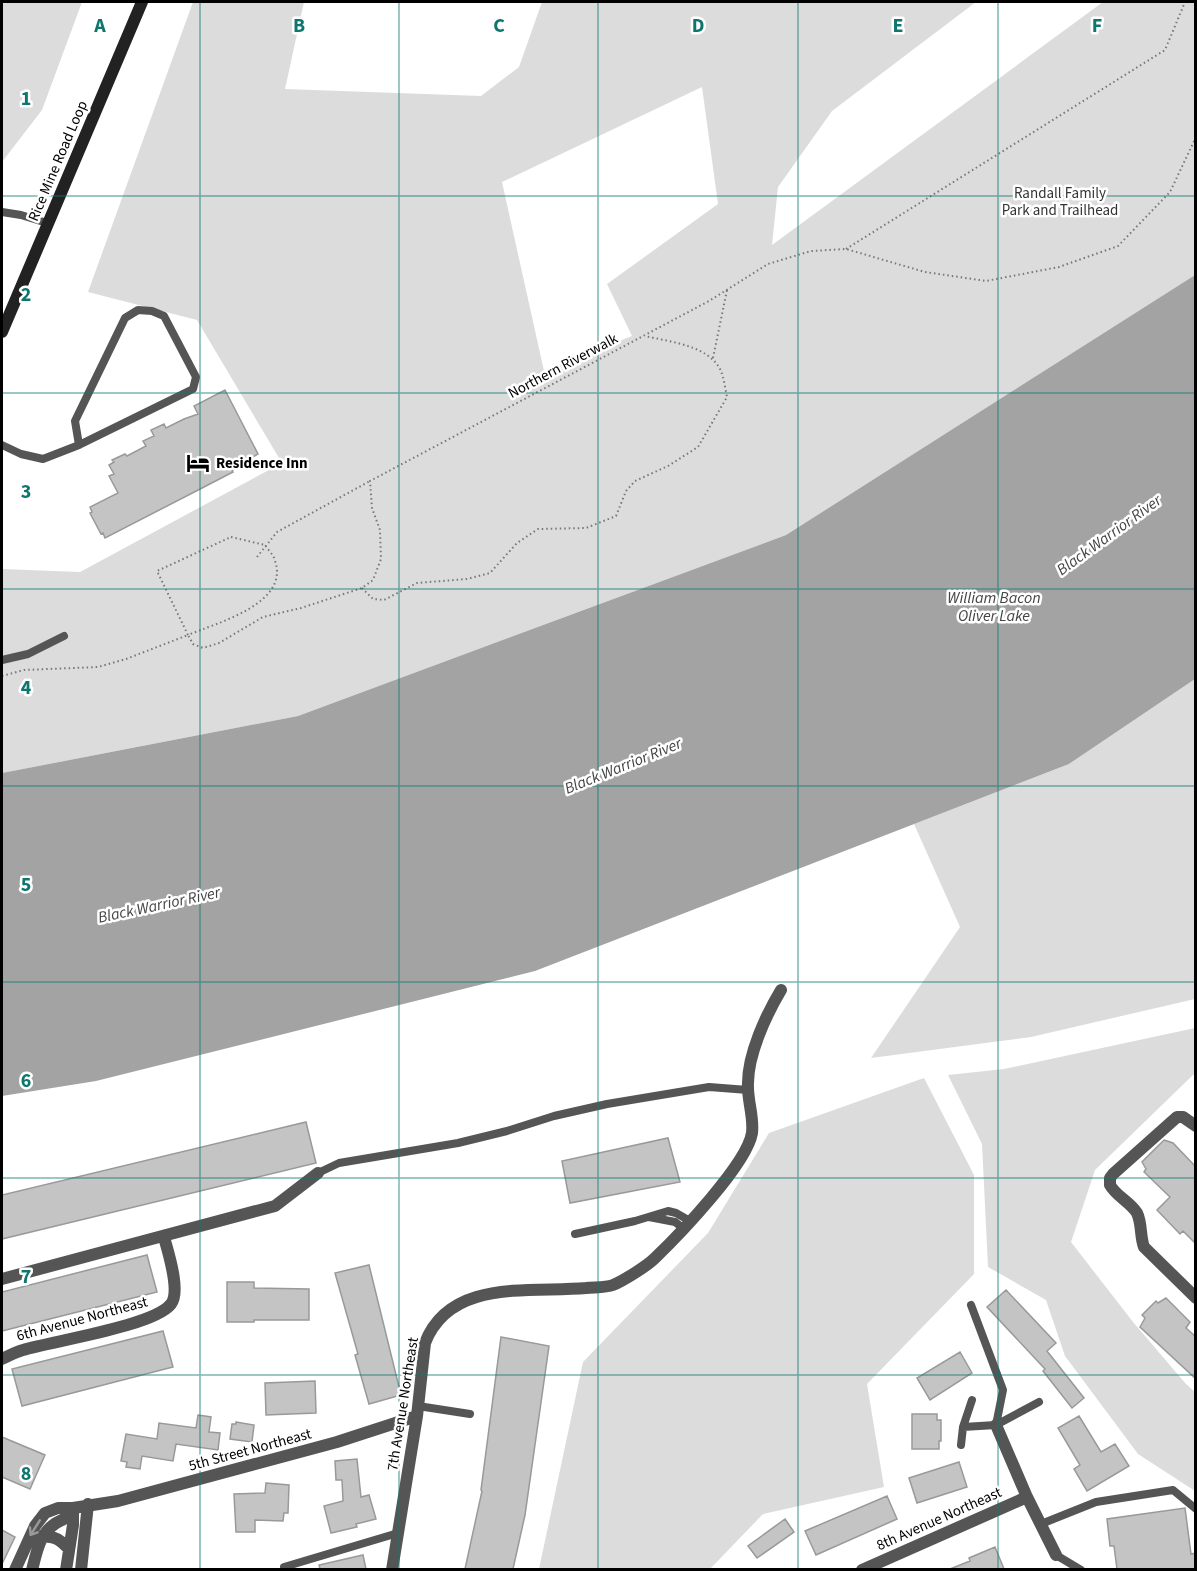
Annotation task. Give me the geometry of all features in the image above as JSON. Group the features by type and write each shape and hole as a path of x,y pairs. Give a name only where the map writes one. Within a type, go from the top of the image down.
{"main road":[{"name":"Rice Mine Road Loop","path":"2,332 142,2"}],"street":[{"name":"7th Avenue Northeast","path":"392,1569 418,1411 425,1343 429,1331 452,1307 482,1295 515,1290 564,1290 612,1286 654,1260 729,1176 747,1149 752,1126 748,1090 750,1066 764,1019 781,990"},
{"path":"1196,1126 1183,1117 1177,1117 1110,1179 1113,1190 1137,1214 1140,1237 1144,1247 1196,1298"},
{"path":"2,1279 275,1206 318,1173"},
{"name":"6th Avenue Northeast","path":"2,1359 21,1350 113,1329 155,1316 171,1304 175,1293 171,1262 164,1237"},
{"name":"5th Street Northeast","path":"16,1567 35,1526 45,1513 58,1508 118,1501 337,1442 418,1411"},
{"name":"8th Avenue Northeast","path":"996,1425 1027,1497 1056,1555"},
{"name":"8th Avenue Northeast","path":"862,1569 1027,1497"},
{"path":"81,1569 88,1504"},
{"path":"16,1567 32,1569 43,1537 52,1526 67,1519 73,1508"},
{"path":"66,1569 73,1526 73,1508"},
{"path":"43,1537 51,1536 60,1540 69,1549"}],"lane":[{"path":"2,212 47,223"},
{"path":"2,445 21,454 43,459 79,445 193,389 196,377 164,316 152,311 138,310 125,318 75,421 79,445"},
{"path":"2,660 28,654 64,636"},
{"path":"318,1173 339,1163 458,1143 554,1116 607,1104 710,1087 748,1090"},
{"path":"575,1234 668,1211 676,1213 686,1225"},
{"path":"970,1305 1003,1390 996,1425"},
{"path":"962,1445 963,1426 972,1400"},
{"path":"963,1426 996,1425 1039,1402"},
{"path":"418,1411 470,1414"},
{"path":"1041,1524 1096,1502 1173,1490 1196,1509"},
{"path":"285,1569 284,1567 398,1533"},
{"path":"1056,1555 1081,1569"}],"path":[{"path":"846,249 1165,50 1185,2"},
{"name":"Northern Riverwalk","path":"257,557 277,532 643,336 727,290 768,264 811,250 846,249 925,272 986,281 1059,267 1118,246 1170,192 1196,136"},
{"path":"713,358 727,290"},
{"path":"362,588 372,599 384,600 417,582 467,579 490,573 517,543 538,529 586,528 616,516 626,491 635,481 668,466 698,447 727,397 722,372 713,358 694,348 643,336"},
{"path":"2,676 24,670 98,668 188,635 259,604 273,589 277,574 275,560 265,545 231,537 157,571 188,635 193,644 203,648 219,643 263,617 301,608 362,588 373,580 381,559 380,530 372,508 370,481"}],"green space":[{"path":"2,2 82,2 42,110 2,162"},
{"name":"Randall Family Park and Trailhead","path":"193,2 304,2 285,89 481,96 519,67 542,2 976,2 832,111 778,187 772,245 1103,2 1195,2 1195,275 786,535 298,716 2,773 2,569 80,572 282,463 197,320 88,292","holes":["702,87 718,204 607,284 632,336 544,371 502,182"]},
{"path":"1195,679 1195,999 1031,1037 871,1058 960,927 914,824 1069,764"},
{"path":"1195,1028 1195,1073 1095,1170 1071,1242 1133,1322 1195,1392 1195,1491 1138,1454 1065,1356 1046,1300 988,1267 982,1144 948,1075 1004,1069"},
{"path":"924,1078 974,1175 974,1274 867,1384 884,1487 763,1514 710,1569 539,1569 583,1362 708,1233 769,1133"}],"water":[{"name":"William Bacon Oliver Lake","path":"1195,275 1195,679 1069,764 535,971 96,1081 2,1096 2,773 298,716 786,535"}],"building":[{"name":"Residence Inn","path":"225,390 258,454 237,466 233,472 105,538 90,513 92,512 90,507 118,493 109,476 114,474 109,465 114,462 112,460 125,454 127,456 146,446 143,441 154,436 151,430 164,424 166,428 198,414 194,406"},
{"path":"306,1122 316,1163 2,1239 2,1195"},
{"path":"668,1138 680,1182 570,1203 562,1161"},
{"path":"1164,1140 1173,1143 1196,1167 1196,1244 1183,1231 1180,1234 1157,1210 1170,1197 1144,1172 1146,1169 1142,1162"},
{"path":"147,1255 157,1292 2,1331 2,1292"},
{"path":"369,1265 401,1395 369,1404 355,1355 358,1354 335,1273"},
{"path":"227,1282 254,1282 254,1288 309,1289 309,1320 227,1322"},
{"path":"1006,1290 1056,1343 1047,1351 1084,1398 1072,1408 1043,1371 1045,1369 987,1307"},
{"path":"1166,1298 1190,1322 1186,1328 1196,1337 1196,1379 1140,1327 1145,1318 1142,1315 1156,1301 1158,1303"},
{"path":"163,1331 173,1367 22,1406 12,1369"},
{"path":"501,1337 549,1346 525,1515 513,1569 465,1569 482,1491"},
{"path":"960,1352 972,1373 930,1400 917,1378"},
{"path":"315,1381 316,1413 266,1415 265,1383"},
{"path":"912,1414 937,1414 937,1420 941,1420 939,1449 912,1449"},
{"path":"198,1415 211,1417 209,1432 220,1433 218,1450 176,1444 173,1461 142,1456 140,1469 126,1467 127,1462 121,1461 126,1434 157,1439 159,1423 196,1428"},
{"path":"1079,1416 1101,1452 1115,1444 1129,1466 1087,1491 1074,1469 1080,1465 1058,1428"},
{"path":"236,1422 254,1425 252,1442 230,1439 232,1424"},
{"path":"2,1437 45,1455 30,1489 2,1477"},
{"path":"357,1459 361,1497 369,1495 376,1519 356,1524 357,1527 331,1533 324,1506 343,1501 342,1480 336,1480 335,1461"},
{"path":"959,1462 967,1487 917,1503 909,1478"},
{"path":"266,1483 289,1485 288,1513 284,1513 283,1521 255,1520 255,1532 236,1532 234,1494 265,1493"},
{"path":"887,1496 897,1519 816,1555 805,1531"},
{"path":"1185,1508 1191,1554 1196,1553 1196,1569 1117,1569 1114,1546 1110,1546 1107,1519"},
{"path":"785,1519 794,1532 757,1558 748,1546"},
{"path":"2,1530 15,1537 2,1564"},
{"path":"995,1547 1004,1569 950,1569 970,1561 969,1558"},
{"path":"363,1555 366,1569 320,1569 319,1565"}],"place":[{"name":"Residence Inn","path":"198,463"}],"water label":[{"name":"Black Warrior River","path":"1109,535"},
{"name":"Black Warrior River","path":"623,766"},
{"name":"Black Warrior River","path":"159,905"}]}
